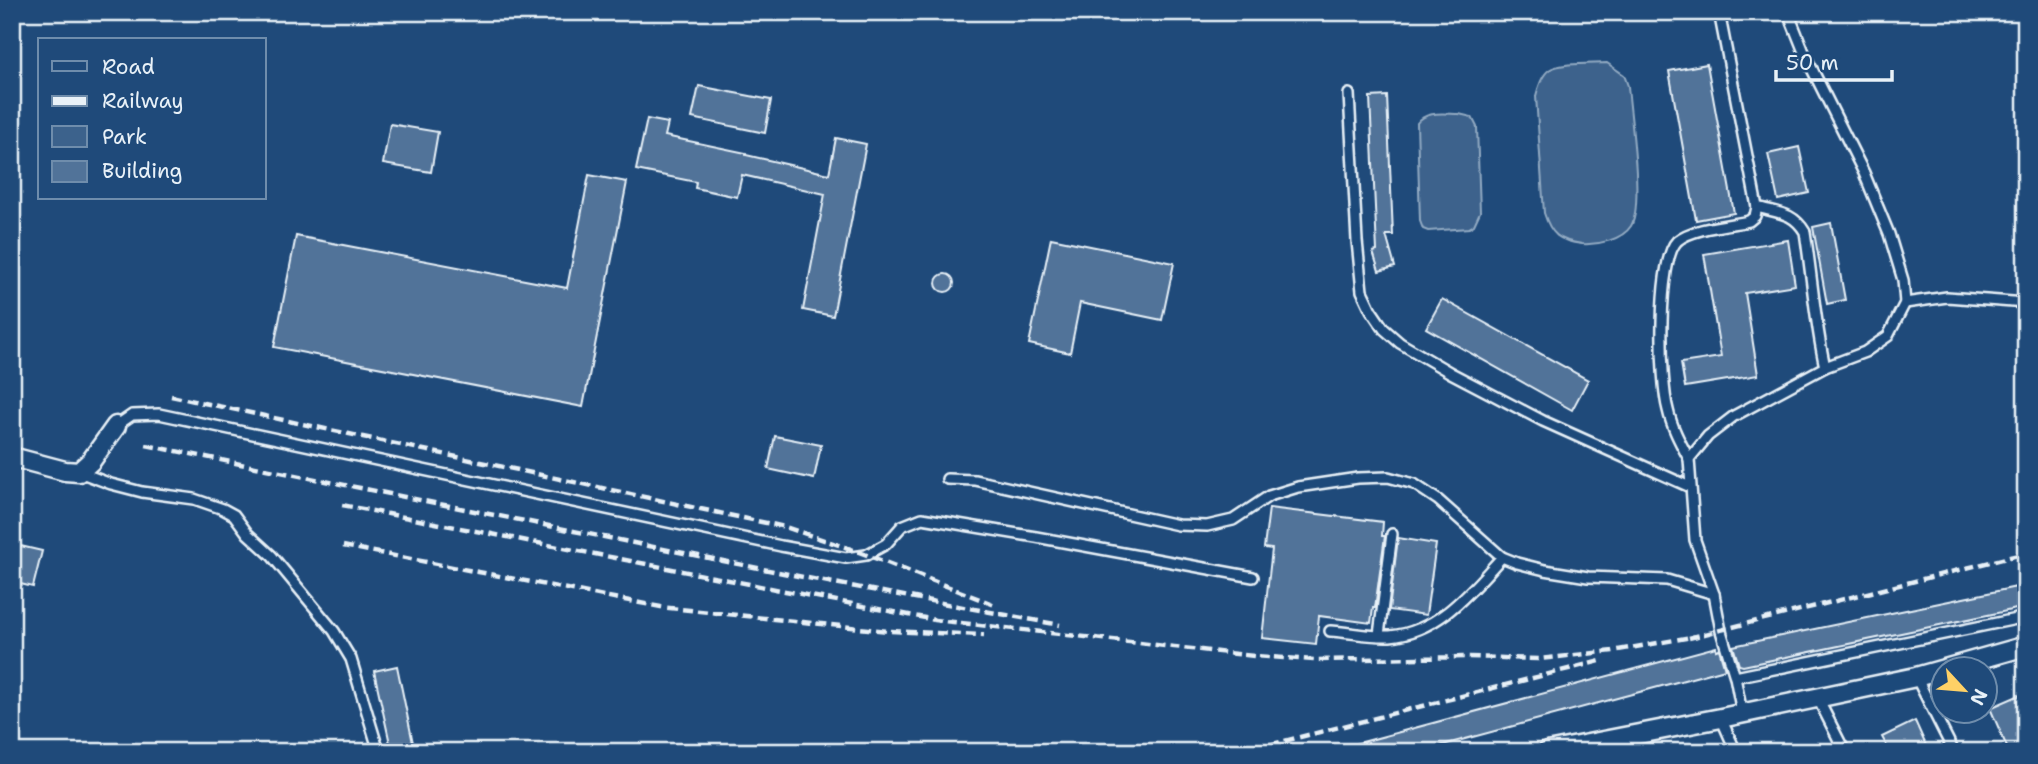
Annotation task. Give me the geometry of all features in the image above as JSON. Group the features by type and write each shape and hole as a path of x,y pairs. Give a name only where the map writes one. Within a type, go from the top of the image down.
{"street":[{"path":"12,457 79,472 91,461 116,425"},
{"path":"1547,752 1619,744 1742,713 1916,677 2026,646"}],"lane":[{"path":"1719,12 1756,207 1755,216 1749,221 1693,233 1676,243 1666,266 1662,372 1667,409 1689,459 1695,540 1714,594 1742,713"},
{"path":"1689,459 1709,436 1734,416 1825,367 1865,352 1888,336 1905,303 1903,280 1889,234 1864,173 1806,57 1788,12"},
{"path":"1349,94 1362,291 1370,310 1384,328 1400,343 1451,373 1543,421 1690,487"},
{"path":"1756,207 1791,216 1805,232 1825,367"},
{"path":"1905,303 1947,297 2026,303"},
{"path":"116,425 132,415 159,414 846,558 866,555 886,544 902,526 922,518 1253,577"},
{"path":"79,472 142,492 194,499 233,515 334,631 351,659 379,752"},
{"path":"947,479 975,480 1178,525 1207,526 1233,520 1269,496 1298,486 1388,477 1414,484 1438,499 1502,557 1545,570 1588,577 1667,580 1714,594"},
{"path":"1378,635 1392,534"},
{"path":"1330,631 1388,636 1419,630 1435,621 1476,586 1502,557"},
{"path":"1735,677 2026,617"},
{"path":"1916,677 1954,752"},
{"path":"1818,699 1845,752"},
{"path":"1721,718 1736,752"}],"green space":[{"path":"1607,63 1624,75 1628,86 1636,180 1635,215 1631,226 1622,235 1595,244 1582,244 1557,236 1544,213 1536,96 1544,75 1554,67"},
{"path":"1431,114 1472,117 1477,127 1480,212 1474,225 1469,228 1428,231 1423,229 1420,221 1417,123"}],"building":[{"path":"1707,64 1734,213 1696,220 1669,71"},
{"path":"699,86 771,100 765,133 692,118"},
{"path":"1387,96 1393,235 1386,235 1395,267 1379,271 1373,252 1377,251 1370,97"},
{"path":"647,119 668,123 665,136 829,174 836,138 866,144 833,316 803,310 825,194 742,175 737,197 695,188 696,182 636,170"},
{"path":"390,124 438,132 431,172 383,164"},
{"path":"1799,147 1809,193 1778,200 1768,154"},
{"path":"589,175 627,182 583,407 274,347 296,236 567,288"},
{"path":"1831,223 1845,300 1827,304 1813,227"},
{"path":"1051,238 1174,263 1162,320 1080,303 1070,353 1029,344"},
{"path":"1788,240 1795,285 1745,293 1758,375 1685,387 1681,363 1721,357 1704,254"},
{"path":"945,274 951,277 954,283 951,289 945,292 939,289 936,283 939,277"},
{"path":"1442,299 1588,380 1572,410 1426,328"},
{"path":"775,436 821,445 814,479 768,469"},
{"path":"1269,508 1383,522 1382,536 1385,536 1371,623 1319,616 1316,644 1262,638 1272,549 1264,548"},
{"path":"1398,538 1436,544 1426,615 1389,610"},
{"path":"12,544 42,551 33,587 12,582"},
{"path":"2026,585 2026,607 1743,666 1739,665 1733,646"},
{"path":"1716,647 1725,669 1417,752 1341,752 1340,748"},
{"path":"397,666 413,743 391,748 374,671"},
{"path":"2022,694 2026,702 2026,752 2009,752 1998,726 2000,726 2000,704"},
{"path":"1915,721 1929,752 1890,752 1882,737"}],"railway":[{"path":"171,396 785,527 854,550 995,605"},
{"path":"146,445 818,580 1060,625"},
{"path":"342,505 935,620 1254,656 1315,660 1468,657 1540,659 1613,651 1697,636"},
{"path":"343,546 661,607 888,631 984,635"},
{"path":"1689,638 2026,553"},
{"path":"1241,752 1604,660"}]}
